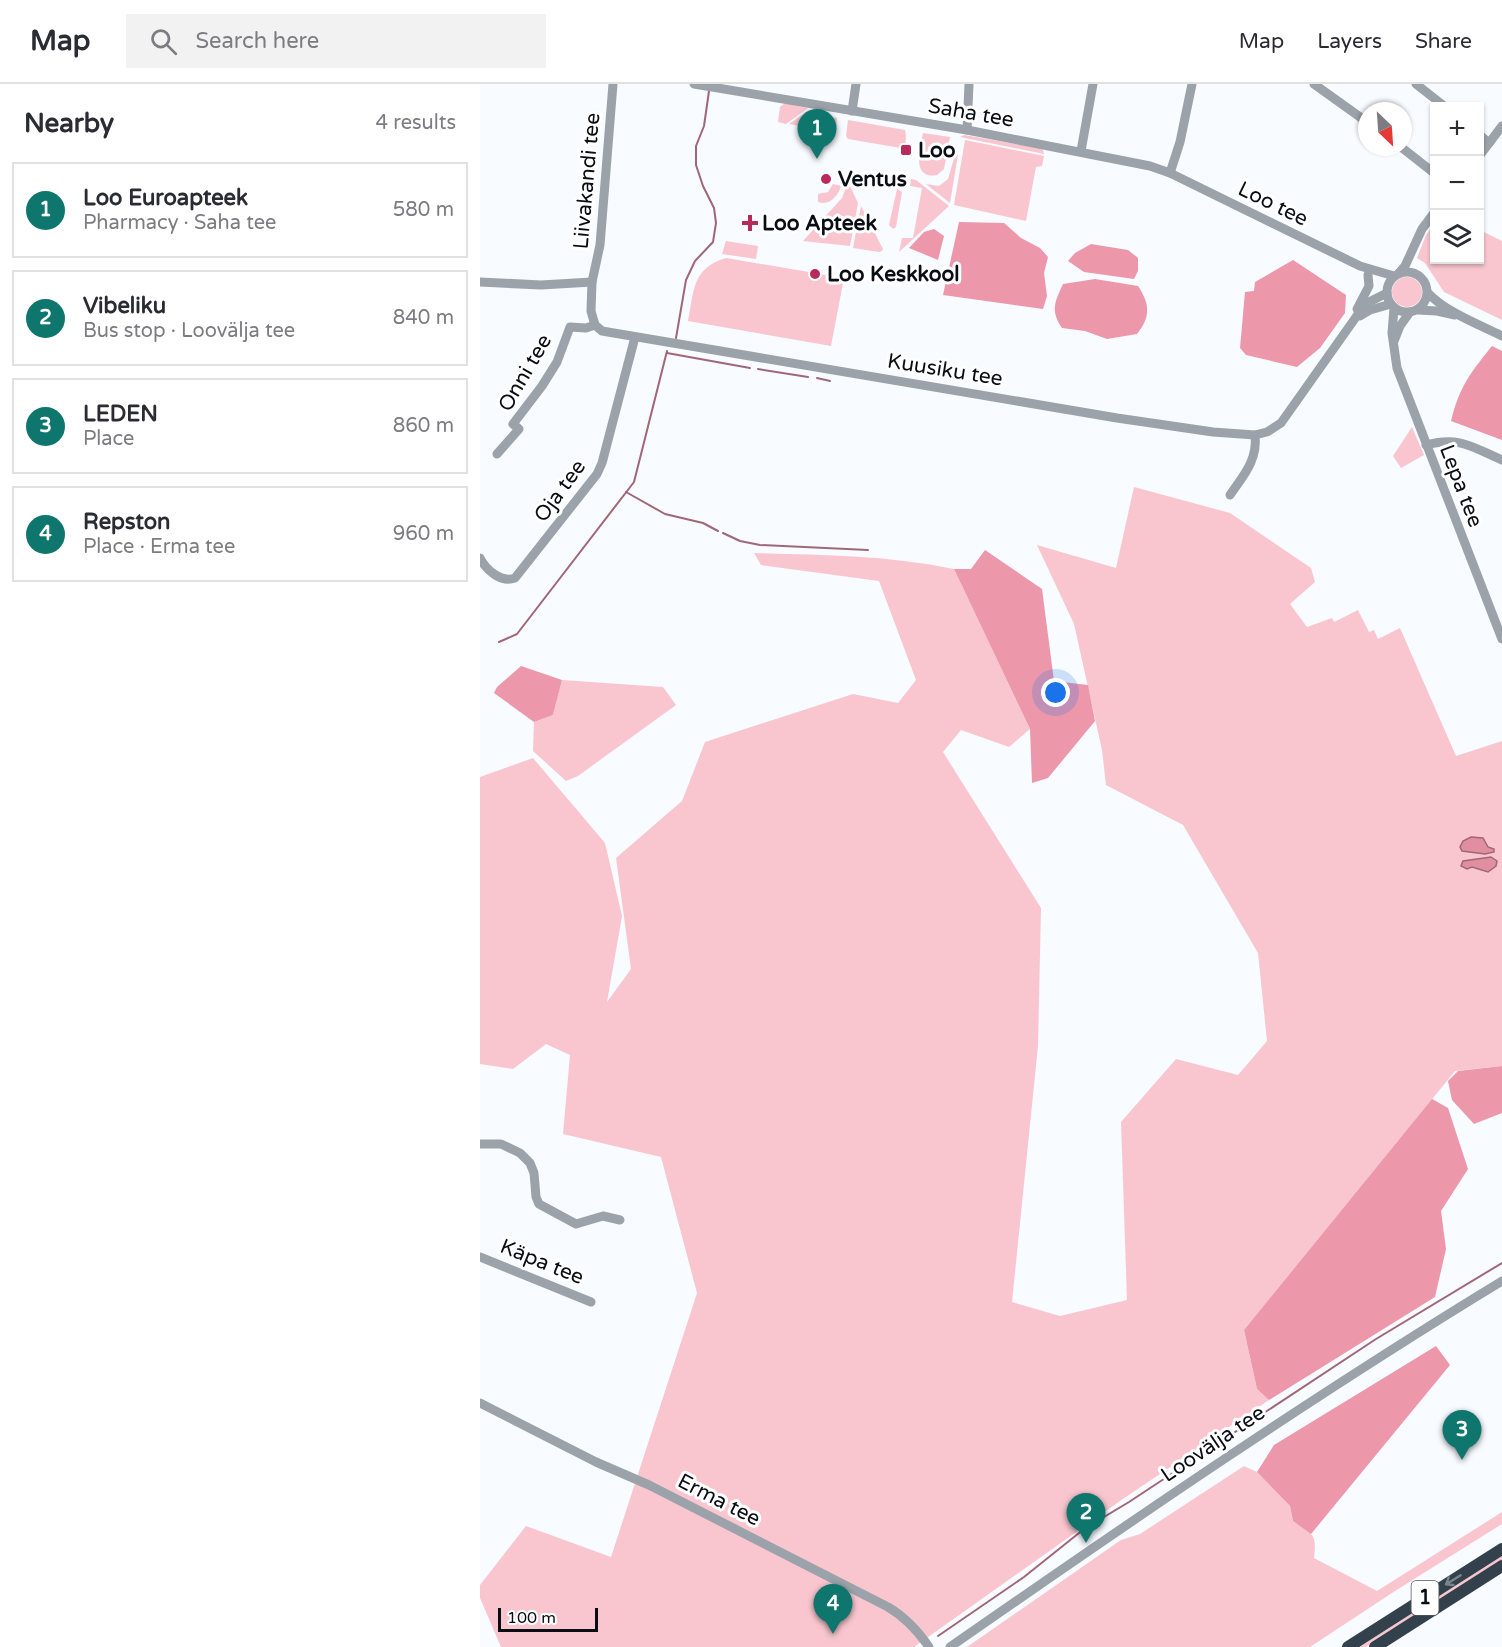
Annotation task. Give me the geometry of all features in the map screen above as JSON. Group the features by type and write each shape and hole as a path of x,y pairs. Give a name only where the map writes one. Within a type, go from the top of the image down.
{"highway":[{"name":"1","path":"1348,1647 1502,1549"},
{"name":"1","path":"1375,1647 1502,1566"}],"street":[{"name":"Liivakandi tee","path":"598,328 591,311 592,282 600,245 613,84"},
{"name":"Saha tee","path":"694,84 1081,151 1133,161 1170,173"},
{"path":"852,111 856,84"},
{"path":"967,130 969,84"},
{"path":"1081,151 1093,84"},
{"path":"1170,173 1183,131 1192,84"},
{"path":"1314,84 1358,116"},
{"path":"1416,84 1439,102"},
{"path":"1484,148 1502,126"},
{"path":"1484,138 1489,142"},
{"path":"1412,156 1430,170"},
{"name":"Loo tee","path":"1170,173 1360,266 1397,275"},
{"path":"1353,320 1369,302 1387,291 1430,218"},
{"path":"1413,248 1413,262 1428,293 1434,300 1502,336"},
{"name":"Loo tee","path":"1360,266 1387,291"},
{"path":"1397,275 1408,272 1418,274"},
{"path":"1353,320 1369,286 1368,275"},
{"name":"Liivakandi tee","path":"480,282 541,285 592,282"},
{"path":"1387,291 1392,306 1401,312 1437,311 1463,317"},
{"path":"1393,344 1400,326 1425,303 1428,293"},
{"path":"1353,320 1370,310 1392,306"},
{"name":"Lepa tee","path":"1392,306 1393,344 1397,368 1502,639"},
{"name":"Kuusiku tee","path":"598,328 635,337 1145,423 1255,435 1267,432 1281,423 1353,320"},
{"name":"Onni tee","path":"497,454 519,429 513,424 542,386 556,362 570,327 598,328"},
{"name":"Oja tee","path":"480,548 483,564 496,576 506,580 515,578 597,474 602,464 635,337"},
{"path":"1230,495 1251,464 1256,451 1255,435"},
{"path":"1426,445 1439,441 1457,441 1502,460"},
{"path":"480,1144 501,1144 520,1153 530,1163 534,1173 536,1197 543,1208 576,1224 603,1216 620,1220"},
{"name":"Käpa tee","path":"480,1257 591,1302"},
{"name":"Loovälja tee","path":"950,1647 1216,1463 1414,1334 1502,1281"},
{"name":"Erma tee","path":"480,1403 596,1462 649,1485 888,1607 920,1634 929,1647"}],"shaded area":[{"path":"785,103 808,108 786,124 778,122 780,107"},
{"path":"809,110 813,112 822,130 789,124"},
{"path":"817,115 837,118 836,130 825,130"},
{"path":"848,120 905,130 905,147 848,139 846,136"},
{"path":"923,133 950,137 944,169 937,175 923,173 920,168 919,154"},
{"path":"964,135 1040,148 1044,154 960,137"},
{"path":"965,140 1044,156 1042,166 1036,167 1026,221 954,205"},
{"path":"955,155 958,155 950,203 926,184 939,186 948,179"},
{"path":"911,179 916,180 949,206 899,252 902,238 913,238 922,188 910,186"},
{"path":"848,182 858,203 850,246 803,241 842,198"},
{"path":"833,184 841,186 836,197 826,203 818,202 818,194 828,192"},
{"path":"897,189 902,192 896,227 893,229 889,225"},
{"path":"861,206 883,249 882,251 853,248"},
{"path":"959,222 1004,223 1021,238 1040,248 1048,257 1044,273 1047,296 1043,309 943,295"},
{"path":"934,229 944,236 938,260 909,248 924,232"},
{"path":"1430,230 1430,264 1484,264 1484,232 1502,241 1502,320 1444,292 1425,263 1417,258"},
{"path":"726,241 758,246 756,259 722,254"},
{"path":"1091,244 1128,250 1138,258 1138,271 1134,279 1084,272 1068,261 1075,253"},
{"path":"726,258 844,278 831,346 688,321 696,282 707,268"},
{"path":"1293,260 1346,295 1345,313 1320,348 1297,367 1246,355 1240,348 1245,292 1254,291 1255,282"},
{"path":"1407,277 1418,281 1422,292 1418,303 1407,307 1396,303 1392,292 1396,281"},
{"path":"1095,279 1138,286 1147,305 1147,316 1137,334 1107,339 1085,331 1062,328 1056,316 1055,306 1063,284"},
{"path":"1492,346 1502,351 1502,440 1451,421 1467,380"},
{"path":"1412,427 1424,455 1401,468 1393,456"},
{"path":"1134,487 1230,513 1311,568 1315,582 1290,604 1307,627 1332,618 1334,622 1358,610 1369,632 1374,630 1378,639 1400,628 1456,756 1502,741 1502,1066 1455,1071 1244,1330 1257,1389 1269,1400 1120,1501 914,1647 501,1647 480,1598 480,1585 526,1526 611,1557 697,1293 661,1157 563,1134 570,1055 546,1044 513,1069 480,1064 480,777 533,758 605,843 622,916 607,1002 631,969 616,858 682,801 705,742 853,694 898,703 916,680 879,581 761,565 754,553 879,558 954,569 1030,729 1009,747 961,730 943,752 1041,908 1038,1046 1012,1302 1060,1316 1127,1300 1121,1122 1176,1059 1238,1075 1267,1041 1258,953 1183,825 1106,785 1102,750 1074,624 1037,545 1116,568"},
{"path":"985,550 1042,589 1054,681 1088,685 1095,721 1048,778 1032,783 1030,729 954,569 971,569"},
{"path":"521,666 562,680 553,715 534,722 494,693 497,687"},
{"path":"562,680 663,687 676,705 578,776 566,781 533,751 534,722 553,715"},
{"path":"1471,837 1483,838 1488,847 1494,849 1494,852 1485,854 1462,851 1460,847 1463,841"},
{"path":"1491,857 1497,861 1496,866 1488,872 1461,866 1463,861"},
{"path":"1502,1066 1502,1113 1474,1124 1452,1100 1448,1081 1458,1071"},
{"path":"1432,1099 1448,1108 1468,1169 1441,1211 1446,1249 1435,1297 1269,1400 1257,1389 1244,1330"},
{"path":"1436,1346 1450,1365 1311,1534 1293,1521 1290,1506 1257,1472 1274,1445"},
{"path":"1244,1466 1257,1472 1290,1506 1293,1521 1309,1532 1314,1539 1314,1558 1377,1591 1502,1512 1502,1524 1310,1647 967,1647 1121,1540 1140,1534"},
{"path":"1502,1556 1502,1561 1366,1647 1359,1647"}],"waterway":[{"path":"676,338 686,280 695,261 713,242 716,223 714,208 696,165 696,146 704,126 709,91"},
{"path":"499,642 517,634 634,482 667,351"},
{"path":"667,353 750,368"},
{"path":"758,369 808,377"},
{"path":"817,378 830,381"},
{"path":"626,492 665,514 703,523 718,531"},
{"path":"723,533 740,541 760,545 868,550"},
{"path":"938,1636 1024,1577 1084,1529 1129,1502 1376,1339 1502,1263"}],"place":[{"name":"Loo","path":"906,150"},
{"name":"Loo Euroapteek","path":"817,159"},
{"name":"Ventus","path":"826,179"},
{"name":"Loo Apteek","path":"750,223"},
{"name":"Loo Keskkool","path":"815,274"},
{"name":"LEDEN","path":"1462,1460"},
{"name":"Vibeliku","path":"1086,1543"},
{"name":"Repston","path":"833,1634"}]}
